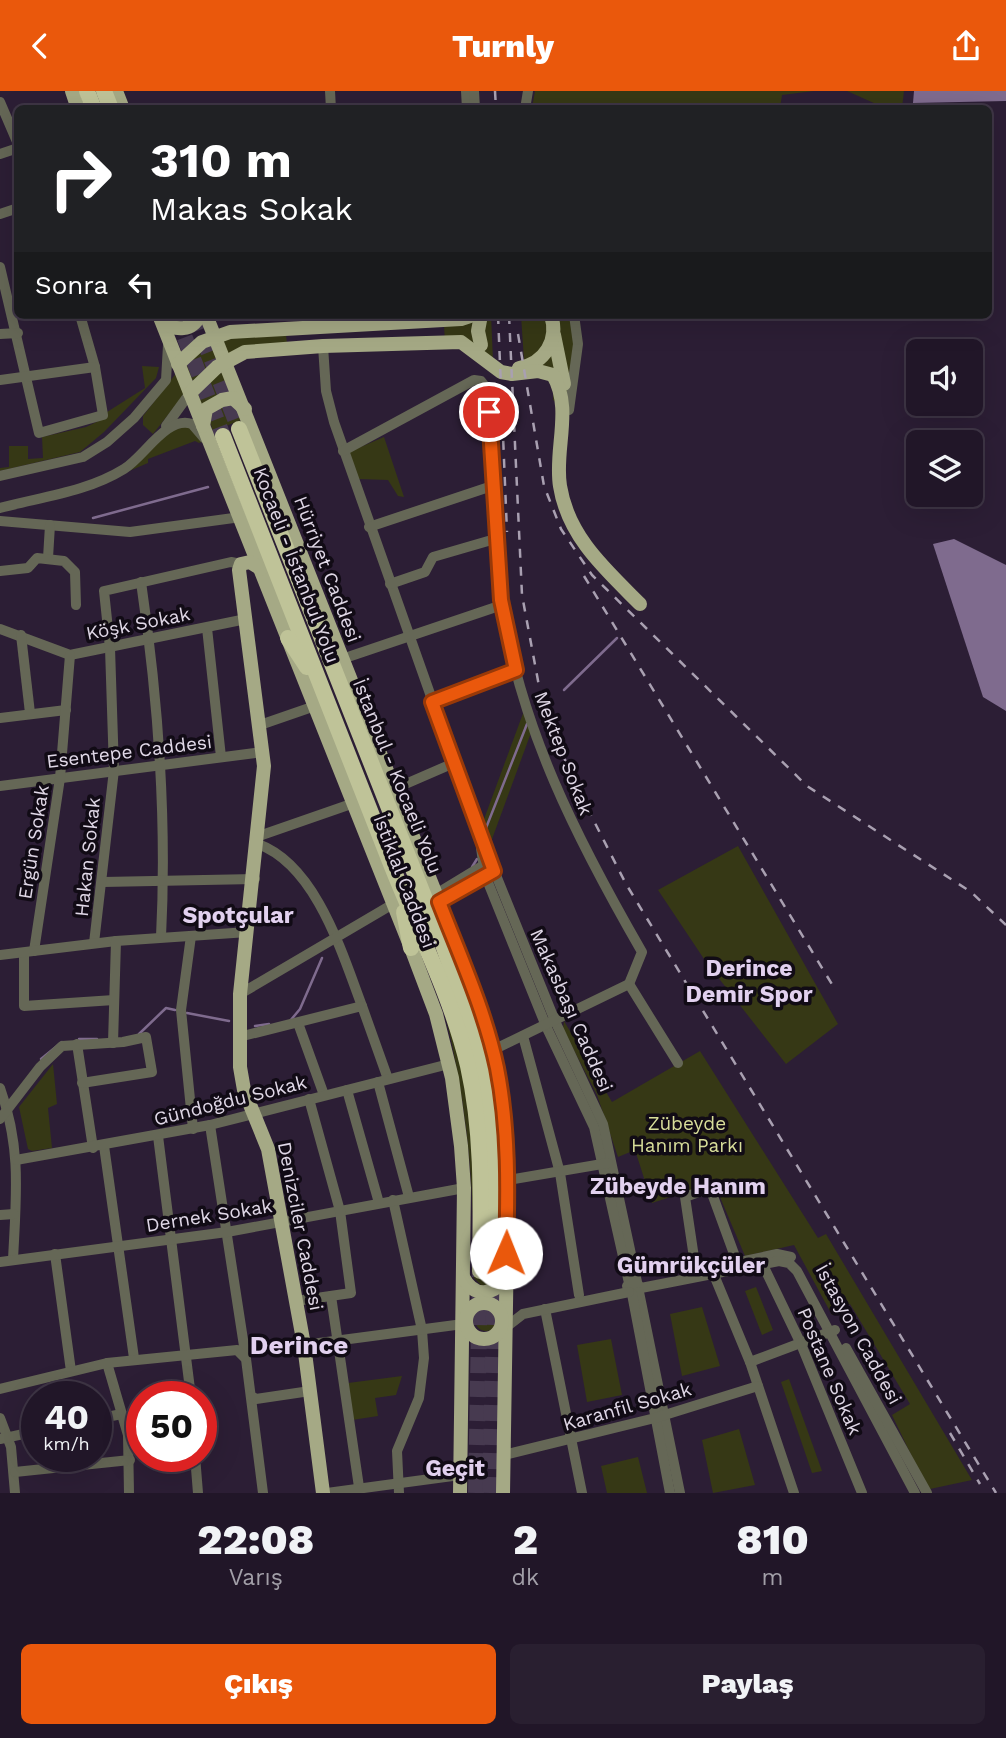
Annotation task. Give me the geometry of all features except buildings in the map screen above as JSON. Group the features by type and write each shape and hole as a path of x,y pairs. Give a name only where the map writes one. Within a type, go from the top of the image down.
{"highway":[{"name":"Kocaeli - İstanbul Yolu","path":"230,432 320,701 440,982 468,1067 494,1273"},
{"name":"İstanbul - Kocaeli Yolu","path":"230,432 393,820 459,989 482,1065 494,1139 494,1273"},
{"path":"288,638 320,701"},
{"path":"384,764 393,820"},
{"path":"398,882 411,948"}],"main road":[{"path":"160,319 186,376 203,426"},
{"path":"161,319 170,328 183,329 197,319"},
{"name":"Hürriyet Caddesi","path":"207,319 217,350 239,391 230,432 334,639 438,898 493,1050 504,1119 508,1180 494,1273 504,1318 503,1493"},
{"path":"212,319 224,327 253,331 452,319"},
{"path":"478,319 481,345"},
{"path":"552,319 566,408 559,484 569,516 595,560 643,601"},
{"path":"186,376 217,350 253,331"},
{"path":"444,342 469,335 481,345 489,357 506,367 520,368 534,363 547,351 554,335"},
{"path":"186,376 217,350 245,352 444,342 469,345 493,367 507,373 538,371 553,375"},
{"path":"256,350 243,361 238,376 239,391 249,398 259,424 335,624 334,639"},
{"path":"534,363 545,364 553,375 566,408"},
{"path":"203,426 206,409 229,398 242,404 230,432 241,517 251,565 288,638"},
{"path":"203,426 230,432"},
{"name":"Denizciler Caddesi","path":"251,565 239,570 263,752 255,879 240,994 239,1037 243,1081 268,1149 304,1345 325,1493"},
{"name":"İstiklal Caddesi","path":"320,701 354,803 436,1014 449,1064 464,1185 460,1482"},
{"path":"463,1277 469,1286 484,1293 493,1291 494,1273"},
{"path":"482,1303 498,1308 504,1318 496,1335 484,1339 473,1335 464,1323 471,1308 482,1303"}],"street":[{"path":"0,102 14,136"},
{"path":"0,267 14,318"},
{"path":"14,319 40,433 103,415 95,367 81,319"},
{"path":"331,326 341,319"},
{"path":"566,408 578,344 575,319"},
{"path":"0,334 18,333"},
{"path":"0,475 83,457 107,442 134,418 166,380 168,339"},
{"name":"Makasbaşı Caddesi","path":"323,346 326,391 369,527 481,838 488,868 608,1163 660,1417 680,1493"},
{"path":"0,380 95,367"},
{"path":"166,380 186,376"},
{"path":"163,432 186,376"},
{"name":"Mektep Sokak","path":"343,451 474,380 481,380 488,390 495,539 502,605 516,670 550,776 587,856 642,952 629,984"},
{"path":"0,507 93,485 141,457 163,432 176,423 186,422 230,432"},
{"path":"369,527 492,486"},
{"path":"0,521 130,532 241,517"},
{"path":"48,558 50,525"},
{"path":"390,584 425,572 433,557 495,539"},
{"path":"0,571 29,568 37,558 48,558 72,566 76,578 76,605"},
{"path":"161,937 164,881 158,765 149,639 141,582 231,562 251,565"},
{"name":"Hakan Sokak","path":"94,943 114,770 110,648 104,591 141,582"},
{"path":"342,659 502,605"},
{"name":"Köşk Sokak","path":"0,629 70,655 246,619"},
{"path":"207,628 221,757"},
{"path":"21,635 30,713"},
{"name":"Ergün Sokak","path":"70,655 60,778 29,952 24,1006 114,1000"},
{"path":"432,702 516,670"},
{"path":"260,725 320,701"},
{"path":"0,719 66,710"},
{"name":"Esentepe Caddesi","path":"0,786 263,752"},
{"path":"394,789 454,763"},
{"path":"258,840 354,803"},
{"path":"258,840 276,852 298,873 337,939 362,1006 383,1081 408,1194"},
{"path":"438,898 488,868"},
{"path":"103,882 255,879"},
{"path":"240,994 393,904"},
{"path":"0,955 94,943 248,932"},
{"path":"191,936 181,1010 193,1129"},
{"path":"113,1043 116,941"},
{"path":"493,1050 629,984 678,1063"},
{"path":"239,1037 362,1006"},
{"path":"298,1023 324,1095"},
{"path":"523,1036 560,1173 579,1295"},
{"path":"0,1119 57,1049 77,1044 113,1043 146,1037 152,1072 82,1083"},
{"path":"77,1044 82,1083 119,1244 134,1358"},
{"name":"Gündoğdu Sokak","path":"16,1160 193,1129 449,1064"},
{"path":"346,1090 378,1199"},
{"path":"1,1094 9,1110 16,1160 13,1258"},
{"path":"296,1301 351,1293 339,1207 309,1099"},
{"path":"210,1125 246,1359 263,1493"},
{"path":"158,1136 190,1381"},
{"path":"508,1180 608,1163"},
{"name":"Dernek Sokak","path":"0,1260 226,1229 464,1185"},
{"path":"696,1271 685,1197 710,1188 737,1262"},
{"name":"Dernek Sokak","path":"378,1199 393,1200 408,1194"},
{"path":"393,1200 422,1330 424,1374 419,1398 397,1451 398,1487"},
{"path":"0,1215 14,1214"},
{"name":"Dernek Sokak","path":"13,1258 119,1244"},
{"path":"55,1254 71,1371"},
{"name":"İstasyon Caddesi","path":"634,1288 696,1271 777,1254 797,1260 918,1492"},
{"name":"İstasyon Caddesi","path":"504,1318 579,1295 789,1262 833,1331"},
{"name":"Postane Sokak","path":"763,1265 801,1344 862,1493"},
{"path":"715,1275 750,1362 794,1493"},
{"path":"504,1318 634,1288"},
{"path":"331,1296 359,1487"},
{"path":"545,1309 582,1493"},
{"path":"304,1345 464,1323"},
{"path":"750,1362 833,1331"},
{"path":"0,1389 134,1358 237,1350 246,1359"},
{"path":"107,1363 126,1436"},
{"name":"Karanfil Sokak","path":"504,1455 660,1417 758,1386"},
{"path":"251,1396 256,1399 310,1391"},
{"path":"112,1416 122,1414"},
{"name":"Makasbaşı Caddesi","path":"660,1417 670,1493"},
{"path":"0,1418 15,1472 15,1493"},
{"path":"15,1472 126,1459"},
{"path":"130,1472 130,1493"},
{"path":"196,1472 198,1493"},
{"path":"348,1493 460,1482"},
{"path":"325,1493 359,1487 398,1487"}],"green space":[{"path":"535,91 814,91 782,95 780,105 533,105"},
{"path":"847,91 904,91 902,105 878,105"},
{"path":"463,319 491,319 493,360 445,342 444,326"},
{"path":"521,319 575,319 569,410 553,400 554,381 525,375"},
{"path":"286,335 287,343 226,357 218,339"},
{"path":"213,345 220,356 194,383 185,365 187,356"},
{"path":"142,366 159,367 156,378 104,432 80,452 0,471 0,468 9,467 9,446 28,446 28,459 43,458 42,437 86,427 107,417 107,412 145,388"},
{"path":"225,366 238,397 205,408 193,393"},
{"path":"177,372 186,392 153,434 143,425 143,416"},
{"path":"232,403 244,419 213,431 209,419 214,409"},
{"path":"188,425 204,441 195,441 148,459 148,463 122,474 164,434"},
{"path":"384,437 404,497 398,496 388,480 358,479 349,452"},
{"path":"525,708 532,730 488,850 480,830"},
{"path":"738,846 838,1024 786,1064 706,962 658,890"},
{"path":"442,1002 458,1046 502,1272 501,1279 484,1288 473,1277 471,1173 463,1104"},
{"name":"Zübeyde Hanım Parkı","path":"564,1021 612,1102 700,1051 818,1238 826,1234 972,1480 930,1489 925,1484 892,1415 910,1404 850,1304 832,1315 794,1245 745,1256 714,1183 652,1203 635,1150 618,1157 597,1095 563,1029"},
{"path":"53,1064 57,1104 48,1108 52,1148 32,1151 28,1149 19,1107"},
{"path":"756,1287 773,1330 762,1335 745,1291"},
{"path":"702,1307 720,1366 682,1376 670,1314"},
{"path":"482,1309 490,1309 497,1316 497,1324 490,1331 482,1331 475,1324 475,1316"},
{"path":"611,1339 622,1395 587,1402 577,1345"},
{"path":"402,1376 396,1395 375,1398 378,1416 352,1420 348,1383"},
{"path":"789,1379 822,1471 812,1473 781,1382"},
{"path":"739,1429 755,1485 713,1493 702,1440"},
{"path":"638,1457 647,1493 607,1493 601,1466"}],"shaded area":[{"path":"914,91 1006,91 1006,101 913,103"},
{"path":"954,539 1006,565 1006,711 983,697 933,544"}],"waterway":[{"path":"93,518 208,487"},
{"path":"564,690 617,638"},
{"path":"486,828 527,724"},
{"path":"472,867 477,859"},
{"path":"290,1021 300,1009 322,958"},
{"path":"139,1034 166,1008 175,1010"},
{"path":"187,1013 229,1021"},
{"path":"255,1026 269,1024"},
{"path":"79,1039 97,1039"},
{"path":"41,1059 62,1042"}],"tunnel":[{"path":"178,319 223,436"},
{"path":"196,319 239,429"},
{"path":"476,1493 480,1271"},
{"path":"490,1493 495,1271"}],"railway":[{"path":"495,91 496,105"},
{"path":"498,319 507,532"},
{"path":"509,319 522,595 539,686 570,774 626,884 996,1493"},
{"path":"518,334 544,486 561,529 592,575 807,786 971,892 1006,925"},
{"path":"584,576 833,986"},
{"path":"950,1433 980,1484"}],"district":[{"name":"Spotçular","path":"238,915"},
{"name":"Derince Demir Spor","path":"749,981"},
{"name":"Zübeyde Hanım","path":"678,1186"},
{"name":"Gümrükçüler","path":"691,1265"},
{"name":"Derince","path":"299,1345"},
{"name":"Geçit","path":"455,1468"}],"route":[{"path":"489,412 495,539 501,600 516,670 432,702 494,871 439,902 493,1050 500,1084 508,1180 506,1253"}]}
